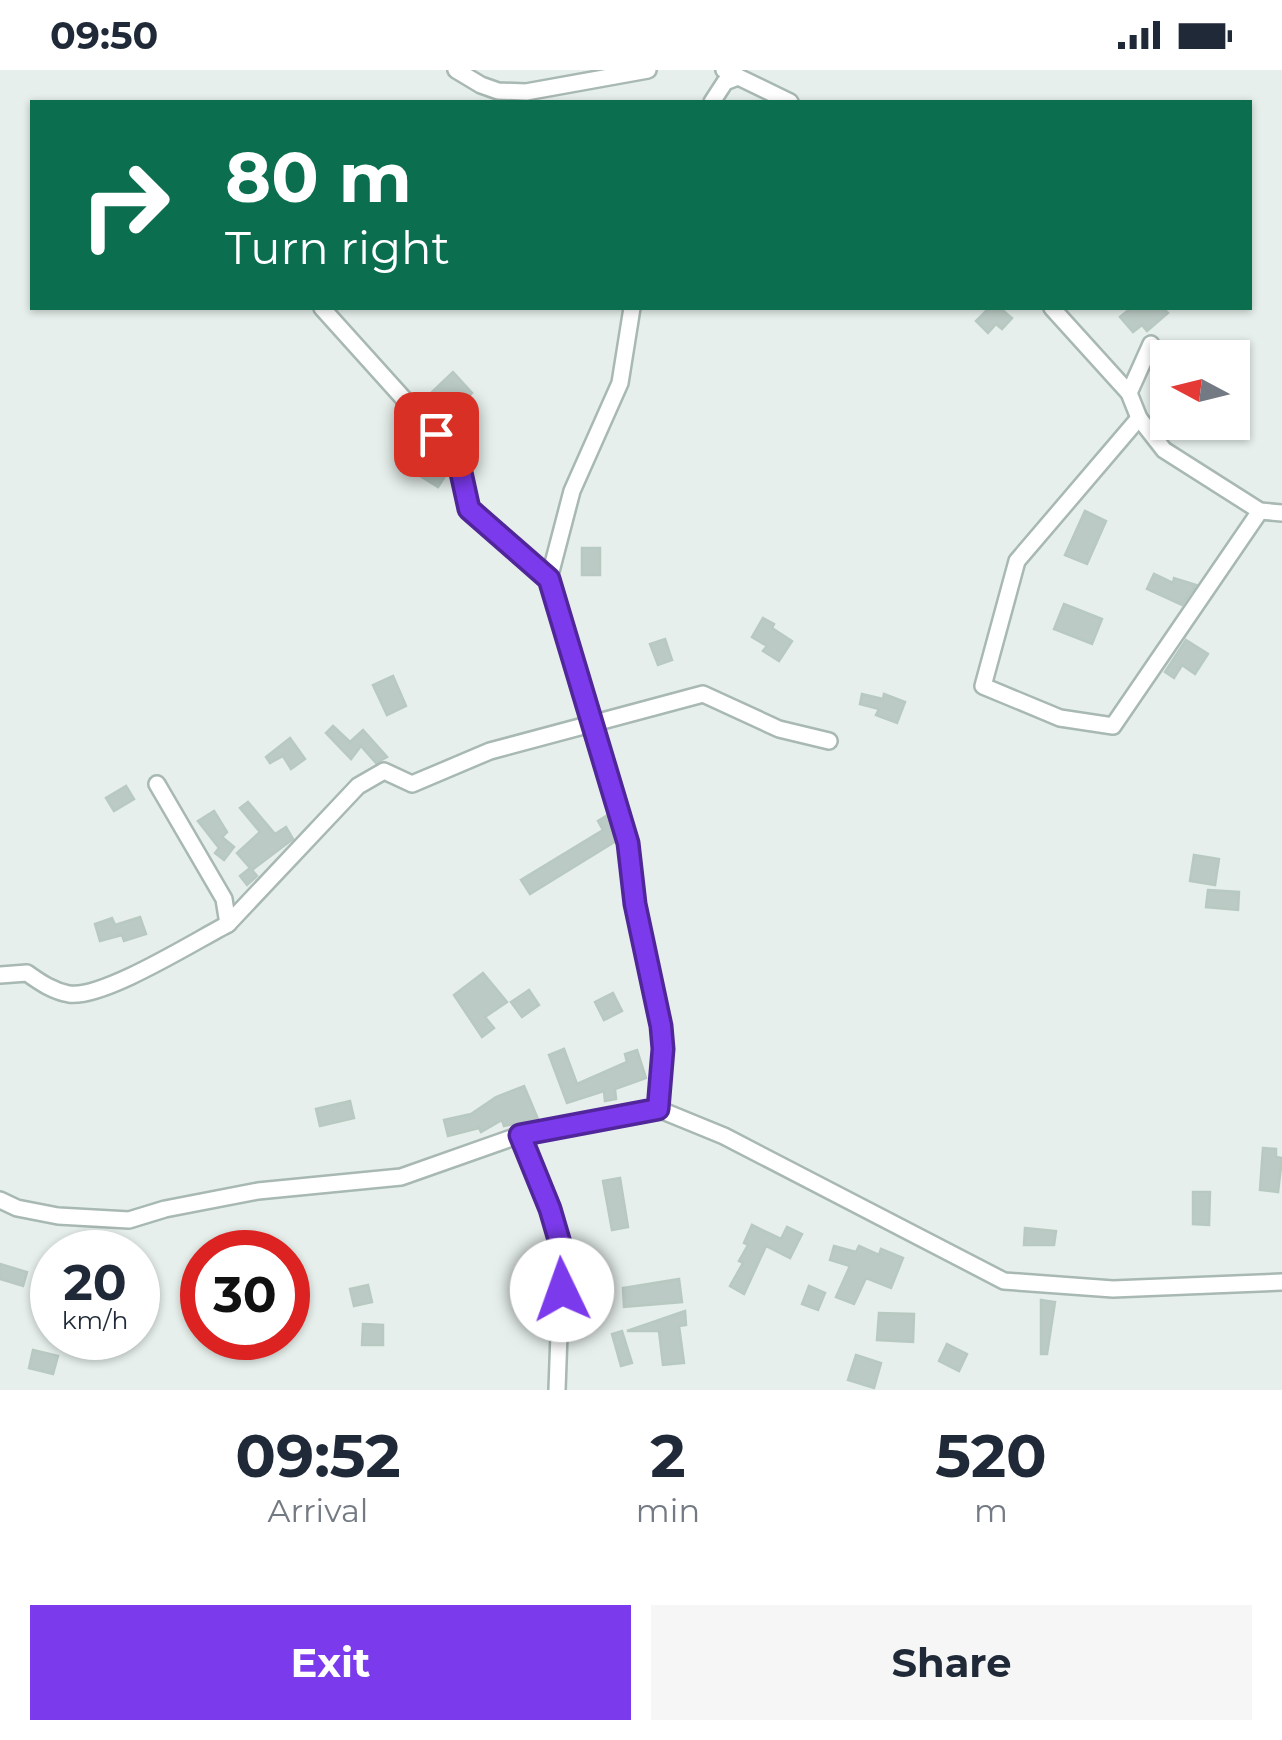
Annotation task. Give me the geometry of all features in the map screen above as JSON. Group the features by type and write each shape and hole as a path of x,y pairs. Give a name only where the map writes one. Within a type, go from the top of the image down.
{"street":[{"path":"456,70 498,91 526,92 648,70"},
{"path":"713,100 731,74 786,100"},
{"path":"324,310 458,459 469,509 549,579 628,843 635,904 658,1004 663,1049 658,1109"},
{"path":"549,579 572,491 620,384 632,310"},
{"path":"1054,310 1129,393 1139,418 1164,450 1260,511 1282,513"},
{"path":"1129,393 1150,344"},
{"path":"1139,418 1017,561 982,686 1060,718 1114,726 1260,511"},
{"path":"0,975 27,973 46,987 74,995 121,980 228,924 358,786 384,770 412,784 490,751 704,694 779,729 829,741"},
{"path":"157,784 224,899 228,924"},
{"path":"0,1200 17,1208 58,1216 128,1220 258,1191 402,1177 520,1135 658,1109 724,1136 1004,1281 1114,1289 1282,1282"},
{"path":"520,1135 562,1250 558,1390"},
{"path":"0,1217 17,1208"}],"building":[{"path":"987,310 1002,310 1012,318 1002,329 996,324 988,333 976,321"},
{"path":"1129,310 1168,313 1147,331 1142,325 1133,332 1120,317"},
{"path":"453,372 472,393 451,413 432,392"},
{"path":"415,459 435,471 441,460 448,464 449,470 438,487 409,469"},
{"path":"1085,511 1106,521 1087,564 1065,555"},
{"path":"582,548 600,548 600,575 582,575"},
{"path":"1154,574 1173,583 1174,578 1196,585 1182,605 1147,589"},
{"path":"1064,604 1102,619 1092,644 1054,629"},
{"path":"763,618 792,641 779,661 763,651 767,646 752,637"},
{"path":"665,639 672,660 658,665 650,644"},
{"path":"1186,640 1208,654 1195,674 1182,665 1174,678 1165,672"},
{"path":"393,676 406,706 387,715 373,685"},
{"path":"862,694 883,699 884,694 905,702 897,723 876,715 879,709 860,704"},
{"path":"333,726 350,742 363,730 387,757 376,763 361,746 351,759 326,733"},
{"path":"290,738 305,759 291,769 283,756 270,763 266,757"},
{"path":"126,786 134,799 114,811 106,798"},
{"path":"248,802 275,834 286,827 293,839 252,870 257,876 247,885 240,876 250,868 237,853 260,832 240,808"},
{"path":"214,811 227,832 222,837 234,847 224,860 215,853 219,848 198,821"},
{"path":"608,815 616,841 530,894 521,880 603,830 598,821"},
{"path":"1194,855 1219,859 1215,885 1190,881"},
{"path":"1208,890 1239,892 1238,910 1206,907"},
{"path":"140,917 146,934 124,941 122,935 100,941 95,924 112,918 115,925"},
{"path":"483,973 507,1002 485,1017 494,1028 482,1037 454,995"},
{"path":"529,990 539,1005 522,1017 511,1002"},
{"path":"613,993 622,1011 604,1020 595,1002"},
{"path":"564,1049 577,1084 627,1062 625,1054 637,1050 646,1078 615,1089 616,1099 605,1101 604,1091 567,1103 549,1055"},
{"path":"524,1086 538,1119 504,1126 502,1120 481,1132 479,1128 448,1136 444,1120 471,1114 496,1097"},
{"path":"350,1101 354,1118 320,1126 316,1109"},
{"path":"1263,1148 1276,1149 1276,1157 1282,1158 1278,1192 1260,1190"},
{"path":"620,1178 628,1227 612,1230 603,1181"},
{"path":"1193,1192 1210,1192 1209,1225 1193,1224"},
{"path":"752,1225 781,1239 787,1227 802,1234 790,1258 766,1246 744,1294 730,1286 743,1263 739,1261 748,1245 744,1243"},
{"path":"1025,1228 1056,1231 1054,1245 1024,1245"},
{"path":"834,1246 856,1252 859,1246 879,1255 881,1249 903,1258 891,1288 866,1278 854,1304 836,1297 850,1266 830,1260"},
{"path":"0,1264 27,1272 23,1286 0,1279"},
{"path":"679,1279 682,1302 624,1307 623,1288"},
{"path":"368,1285 372,1302 354,1306 350,1289"},
{"path":"809,1286 825,1293 818,1310 802,1304"},
{"path":"1041,1300 1055,1302 1047,1354 1041,1354"},
{"path":"685,1311 686,1325 679,1326 684,1363 663,1365 659,1331 627,1331"},
{"path":"879,1313 914,1314 913,1342 877,1340"},
{"path":"363,1324 383,1325 383,1345 362,1345"},
{"path":"622,1331 632,1363 621,1366 612,1334"},
{"path":"947,1344 967,1354 959,1371 939,1361"},
{"path":"856,1355 881,1363 874,1388 848,1380"},
{"path":"31,1360 57,1360 53,1374 29,1368"}],"route":[{"path":"436,434 458,459 469,509 549,579 628,843 635,904 658,1004 663,1049 658,1109 520,1135 562,1250 562,1290"}]}
